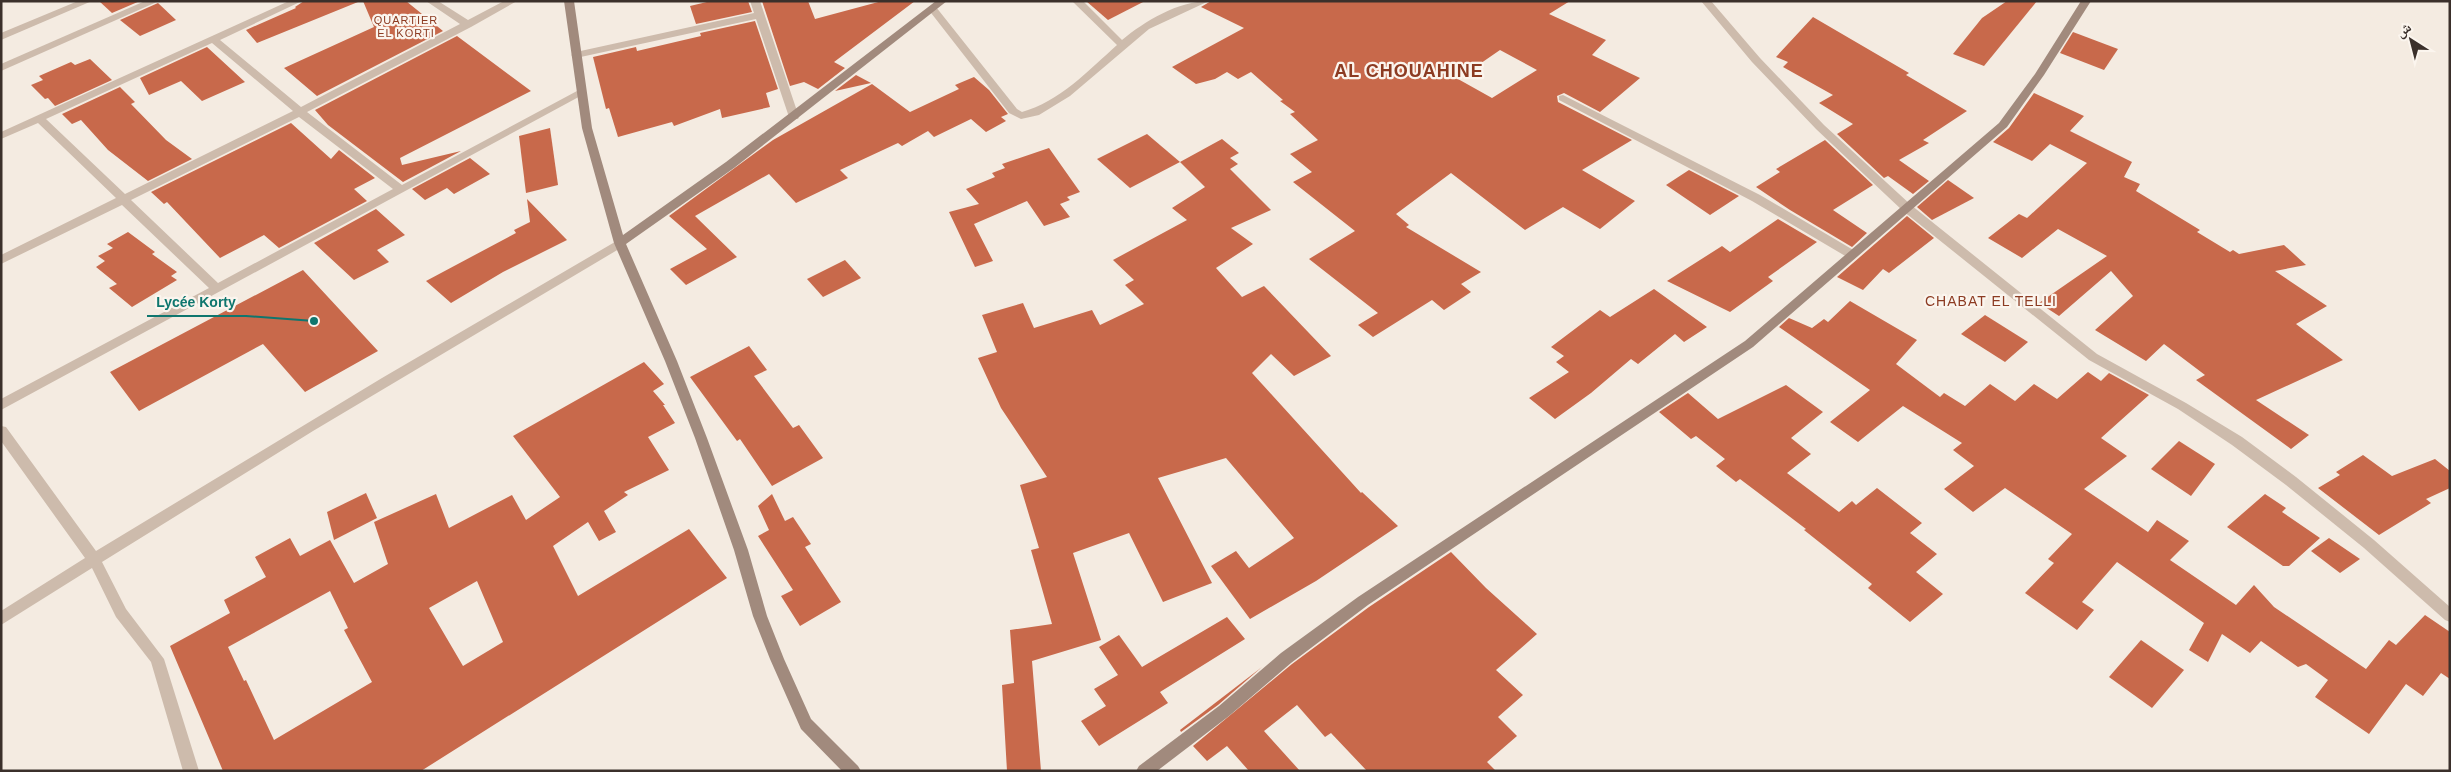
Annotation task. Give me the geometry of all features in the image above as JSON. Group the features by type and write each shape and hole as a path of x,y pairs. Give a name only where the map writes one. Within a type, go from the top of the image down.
{"street":[{"path":"1,37 87,1"},
{"path":"1,68 154,1"},
{"path":"1,136 297,1"},
{"path":"431,1 468,24"},
{"path":"1,260 300,112 512,1"},
{"path":"569,1 587,128 620,243 671,361 701,438 741,550 760,616 777,659 806,724 853,771"},
{"path":"755,1 794,117"},
{"path":"1,619 94,559 423,358 620,243 794,117 942,1"},
{"path":"1077,1 1123,46"},
{"path":"933,8 1013,111 1021,116 1032,115 1050,106 1152,24 1204,1"},
{"path":"1706,1 1756,60 1814,120 1907,208 2093,357 2182,406 2236,441 2291,481 2369,544 2450,616"},
{"path":"1144,771 1224,711 1286,658 1363,601 1749,344 1851,254 2003,125 2039,75 2086,1"},
{"path":"576,55 760,15"},
{"path":"214,40 300,112 400,190"},
{"path":"1,405 581,93"},
{"path":"1563,98 1756,198 1851,254"},
{"path":"40,119 216,288"},
{"path":"1,431 94,559 121,613 157,659 191,771"}],"building":[{"path":"99,1 140,1 112,13"},
{"path":"304,1 358,2 257,43 246,30 296,8"},
{"path":"363,1 406,1 443,31 317,96 284,68 374,27"},
{"path":"711,1 748,1 752,12 696,24 690,6"},
{"path":"762,1 808,1 815,19 882,1 915,1 834,62 845,68 818,89 804,82 790,86"},
{"path":"1086,1 1145,1 1108,20"},
{"path":"1211,1 1570,1 1549,14 1606,40 1592,55 1640,78 1600,112 1564,93 1557,96 1558,102 1632,140 1582,170 1635,201 1600,229 1563,207 1525,230 1451,173 1396,214 1409,225 1406,227 1481,272 1461,284 1471,292 1444,310 1432,300 1373,337 1358,325 1378,313 1309,259 1355,231 1293,182 1312,172 1290,154 1318,140 1290,114 1295,112 1280,101 1283,100 1251,72 1238,79 1227,72 1215,79 1196,84 1172,67 1244,28 1201,7","holes":["1500,50 1537,70 1492,98 1458,79"]},
{"path":"2007,1 2037,1 1984,66 1953,54 1982,18"},
{"path":"158,3 176,20 140,36 120,20"},
{"path":"1813,17 1909,73 1906,75 1967,111 1923,140 1929,143 1899,160 1929,181 1913,194 1888,176 1884,178 1837,134 1853,124 1819,103 1833,95 1783,67 1788,62 1776,57"},
{"path":"755,21 778,89 766,93 770,107 722,118 720,109 674,126 672,122 618,137 609,108 606,109 593,57 636,47 637,51 701,36 700,33"},
{"path":"2073,32 2118,49 2104,70 2060,53"},
{"path":"457,36 531,91 400,158 402,165 461,151 403,182 328,125 315,110"},
{"path":"207,47 245,82 202,101 181,81 149,95 140,78"},
{"path":"90,59 112,80 55,106 31,85 43,80 39,76 71,62 75,65"},
{"path":"856,75 871,83 835,91"},
{"path":"974,77 989,90 1008,114 1001,117 1006,121 986,132 971,119 934,137 928,131 902,146 898,143 840,170 848,178 796,203 769,174 695,216 737,257 686,285 670,269 707,249 669,216 773,140 872,84 910,112 959,89 955,85"},
{"path":"120,87 135,102 131,104 166,140 192,159 148,181 108,150 81,120 72,124 62,114"},
{"path":"2034,93 2084,116 2070,131 2132,162 2124,177 2140,184 2136,191 2200,230 2197,232 2230,252 2233,250 2239,254 2284,245 2306,265 2275,271 2327,306 2296,324 2343,360 2256,400 2309,435 2291,449 2196,380 2205,375 2164,344 2146,361 2095,330 2133,296 2111,271 2059,316 2039,303 2107,256 2058,229 2022,258 1988,238 2019,214 2027,218 2087,163 2050,144 2032,161 1993,142 2009,128"},
{"path":"291,123 331,159 339,150 375,178 354,189 367,201 279,248 264,235 220,258 167,202 164,204 151,192"},
{"path":"550,128 558,185 526,193 519,136"},
{"path":"1147,134 1180,162 1130,188 1097,159"},
{"path":"1222,139 1239,153 1230,158 1238,164 1230,169 1271,210 1231,228 1253,244 1216,268 1242,297 1264,286 1331,356 1294,376 1271,354 1252,373 1361,493 1398,526 1316,581 1250,619 1211,566 1236,551 1249,568 1294,538 1226,458 1158,478 1212,583 1163,602 1129,533 1073,553 1101,640 1032,661 1041,771 1007,771 1002,685 1014,683 1010,630 1052,624 1031,550 1039,548 1020,485 1047,477 1001,408 978,358 997,352 982,315 1023,303 1034,328 1092,310 1100,325 1144,304 1125,285 1134,280 1113,260 1187,220 1172,208 1205,187 1180,162"},
{"path":"1825,140 1873,185 1833,210 1867,233 1852,247 1756,187 1780,172 1776,169"},
{"path":"1049,148 1080,192 1067,197 1070,200 1060,204 1070,217 1044,226 1027,201 974,224 993,261 975,267 949,212 979,204 966,189 995,177 992,173 1005,168 1002,164"},
{"path":"470,158 490,174 454,194 447,188 425,200 412,189"},
{"path":"1689,170 1739,196 1710,215 1666,185"},
{"path":"1948,180 1974,198 1932,220 1917,207"},
{"path":"527,199 567,240 503,272 451,303 426,281 516,233 514,230 530,222"},
{"path":"376,209 405,235 377,250 389,262 354,280 314,243"},
{"path":"1907,216 1934,238 1889,273 1883,269 1863,290 1837,277"},
{"path":"1778,219 1817,242 1768,277 1773,281 1730,312 1667,281 1722,246 1730,252"},
{"path":"128,232 155,252 152,254 177,272 171,276 177,280 132,307 109,288 117,284 96,267 105,261 98,256 113,248 107,244"},
{"path":"845,260 861,278 823,297 807,279"},
{"path":"303,270 378,351 305,392 263,344 139,411 110,372"},
{"path":"1654,289 1707,327 1684,342 1675,334 1638,364 1631,359 1591,393 1555,419 1529,398 1569,372 1556,362 1564,356 1551,347 1600,310 1610,317"},
{"path":"1850,301 1917,340 1896,364 1940,397 1944,393 1965,406 1990,384 2015,401 2034,384 2057,399 2088,372 2101,381 2109,373 2149,395 2101,438 2127,456 2084,489 2148,532 2157,520 2189,541 2170,560 2236,605 2254,585 2274,607 2366,669 2389,640 2396,645 2425,615 2450,632 2450,679 2441,673 2423,696 2406,684 2369,734 2315,697 2328,680 2306,664 2298,667 2261,641 2250,653 2222,634 2208,662 2189,650 2204,623 2117,562 2082,602 2094,610 2077,630 2025,593 2054,563 2048,559 2072,534 2005,488 1973,512 1944,489 1974,466 1953,450 1962,443 1903,406 1858,442 1830,422 1870,390 1779,327 1789,318 1812,328 1824,319 1828,322"},
{"path":"1985,315 2028,342 2005,362 1961,334"},
{"path":"749,346 767,370 754,376 793,428 799,425 823,458 772,486 740,439 737,441 690,377"},
{"path":"644,362 664,384 653,391 665,405 663,405 675,423 648,437 669,470 624,492 628,495 604,511 616,532 599,541 588,522 553,546 578,596 689,529 727,578 421,771 223,771 170,646 230,613 224,600 266,577 255,557 290,538 300,556 330,540 354,583 388,564 374,522 436,494 449,528 512,495 526,520 560,497 513,436","holes":["477,581 503,642 463,666 429,608","330,591 348,628 344,630 372,682 274,740 246,680 244,681 228,647"]},
{"path":"1786,385 1823,412 1791,438 1811,454 1787,473 1839,512 1852,501 1856,505 1877,488 1922,523 1910,533 1937,554 1916,572 1943,594 1910,622 1868,588 1872,584 1804,530 1806,529 1740,479 1736,482 1716,466 1725,459 1696,436 1691,439 1659,412 1688,393 1718,419"},
{"path":"2179,441 2215,464 2191,496 2151,469"},
{"path":"2363,455 2392,476 2435,459 2450,471 2450,488 2426,499 2431,503 2379,535 2318,488 2340,475 2336,472"},
{"path":"366,493 377,518 334,540 327,512"},
{"path":"772,494 785,521 793,517 811,544 805,547 841,602 800,626 781,596 793,590 758,536 769,530 758,506"},
{"path":"2265,494 2286,508 2282,512 2320,538 2289,566 2283,566 2227,527"},
{"path":"2329,538 2360,559 2340,573 2311,551"},
{"path":"1451,552 1486,588 1537,634 1496,670 1523,695 1498,717 1517,736 1487,762 1496,771 1367,771 1331,733 1325,737 1297,705 1264,731 1300,771 1249,771 1227,746 1207,761 1193,746 1292,664 1369,607"},
{"path":"1227,617 1245,639 1160,692 1168,703 1099,746 1081,721 1106,706 1094,689 1118,675 1099,647 1119,635 1142,667"},
{"path":"2141,640 2184,670 2152,708 2109,677"},
{"path":"1262,667 1218,705 1181,732 1180,730"}],"place":[{"name":"Lycée Korty","path":"314,321"}],"district":[{"name":"QUARTIER EL KORTI","path":"406,26"},
{"name":"AL CHOUAHINE","path":"1409,71"},
{"name":"CHABAT EL TELLI","path":"1991,301"}]}
